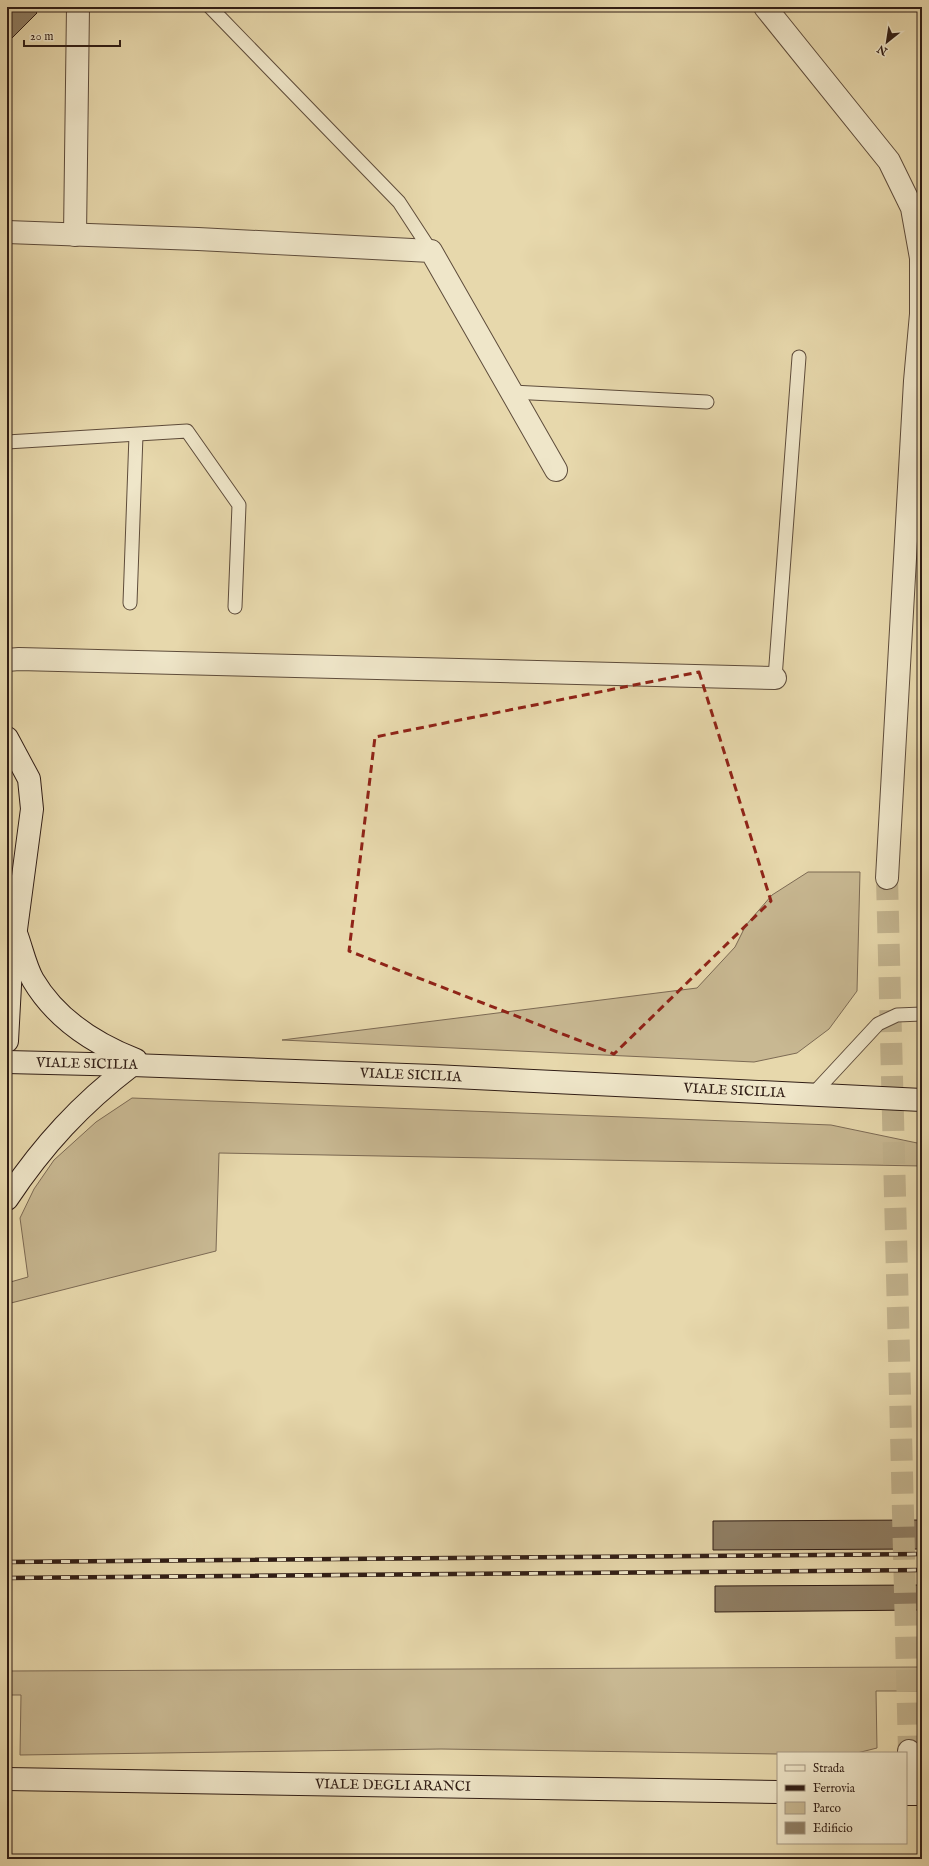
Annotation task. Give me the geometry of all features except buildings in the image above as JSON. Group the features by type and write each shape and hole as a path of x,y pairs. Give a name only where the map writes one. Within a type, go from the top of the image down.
{"street":[{"path":"76,235 78,7"},
{"path":"765,7 889,162 912,208 921,258 921,314 918,381 887,878"},
{"path":"7,232 198,239 431,251 556,470"},
{"path":"7,660 19,659 775,678"},
{"path":"7,738 29,779 32,810 17,934 9,971 7,1041"},
{"path":"17,934 33,980 57,1011 84,1034 142,1065"},
{"name":"VIALE SICILIA","path":"7,1062 142,1065 814,1093 918,1102"},
{"path":"7,1199 49,1141 76,1112 104,1086 142,1065"},
{"path":"909,1751 913,1794"},
{"name":"VIALE DEGLI ARANCI","path":"7,1779 777,1792"}],"lane":[{"path":"210,7 399,202 431,251"},
{"path":"775,678 799,357"},
{"path":"512,392 707,402"},
{"path":"7,442 187,431 239,505 235,607"},
{"path":"130,603 136,434"},
{"path":"814,1093 878,1024 897,1014 922,1014"}],"highlighted area":[{"path":"699,672 771,901 614,1054 349,951 375,737"}],"green space":[{"path":"808,872 860,872 857,991 829,1029 797,1053 754,1062 282,1040 697,988 735,947 746,925 772,895"},
{"path":"132,1098 831,1125 922,1144 922,1166 219,1153 216,1251 7,1304 7,1283 28,1277 20,1218 34,1189 54,1160 96,1122"},
{"path":"922,1667 922,1691 876,1691 877,1748 861,1752 777,1752 777,1754 441,1749 20,1755 21,1695 7,1695 7,1671"}],"tunnel":[{"path":"887,878 909,1751"}],"railway":[{"path":"7,1562 922,1554"},
{"path":"7,1578 922,1570"}]}
